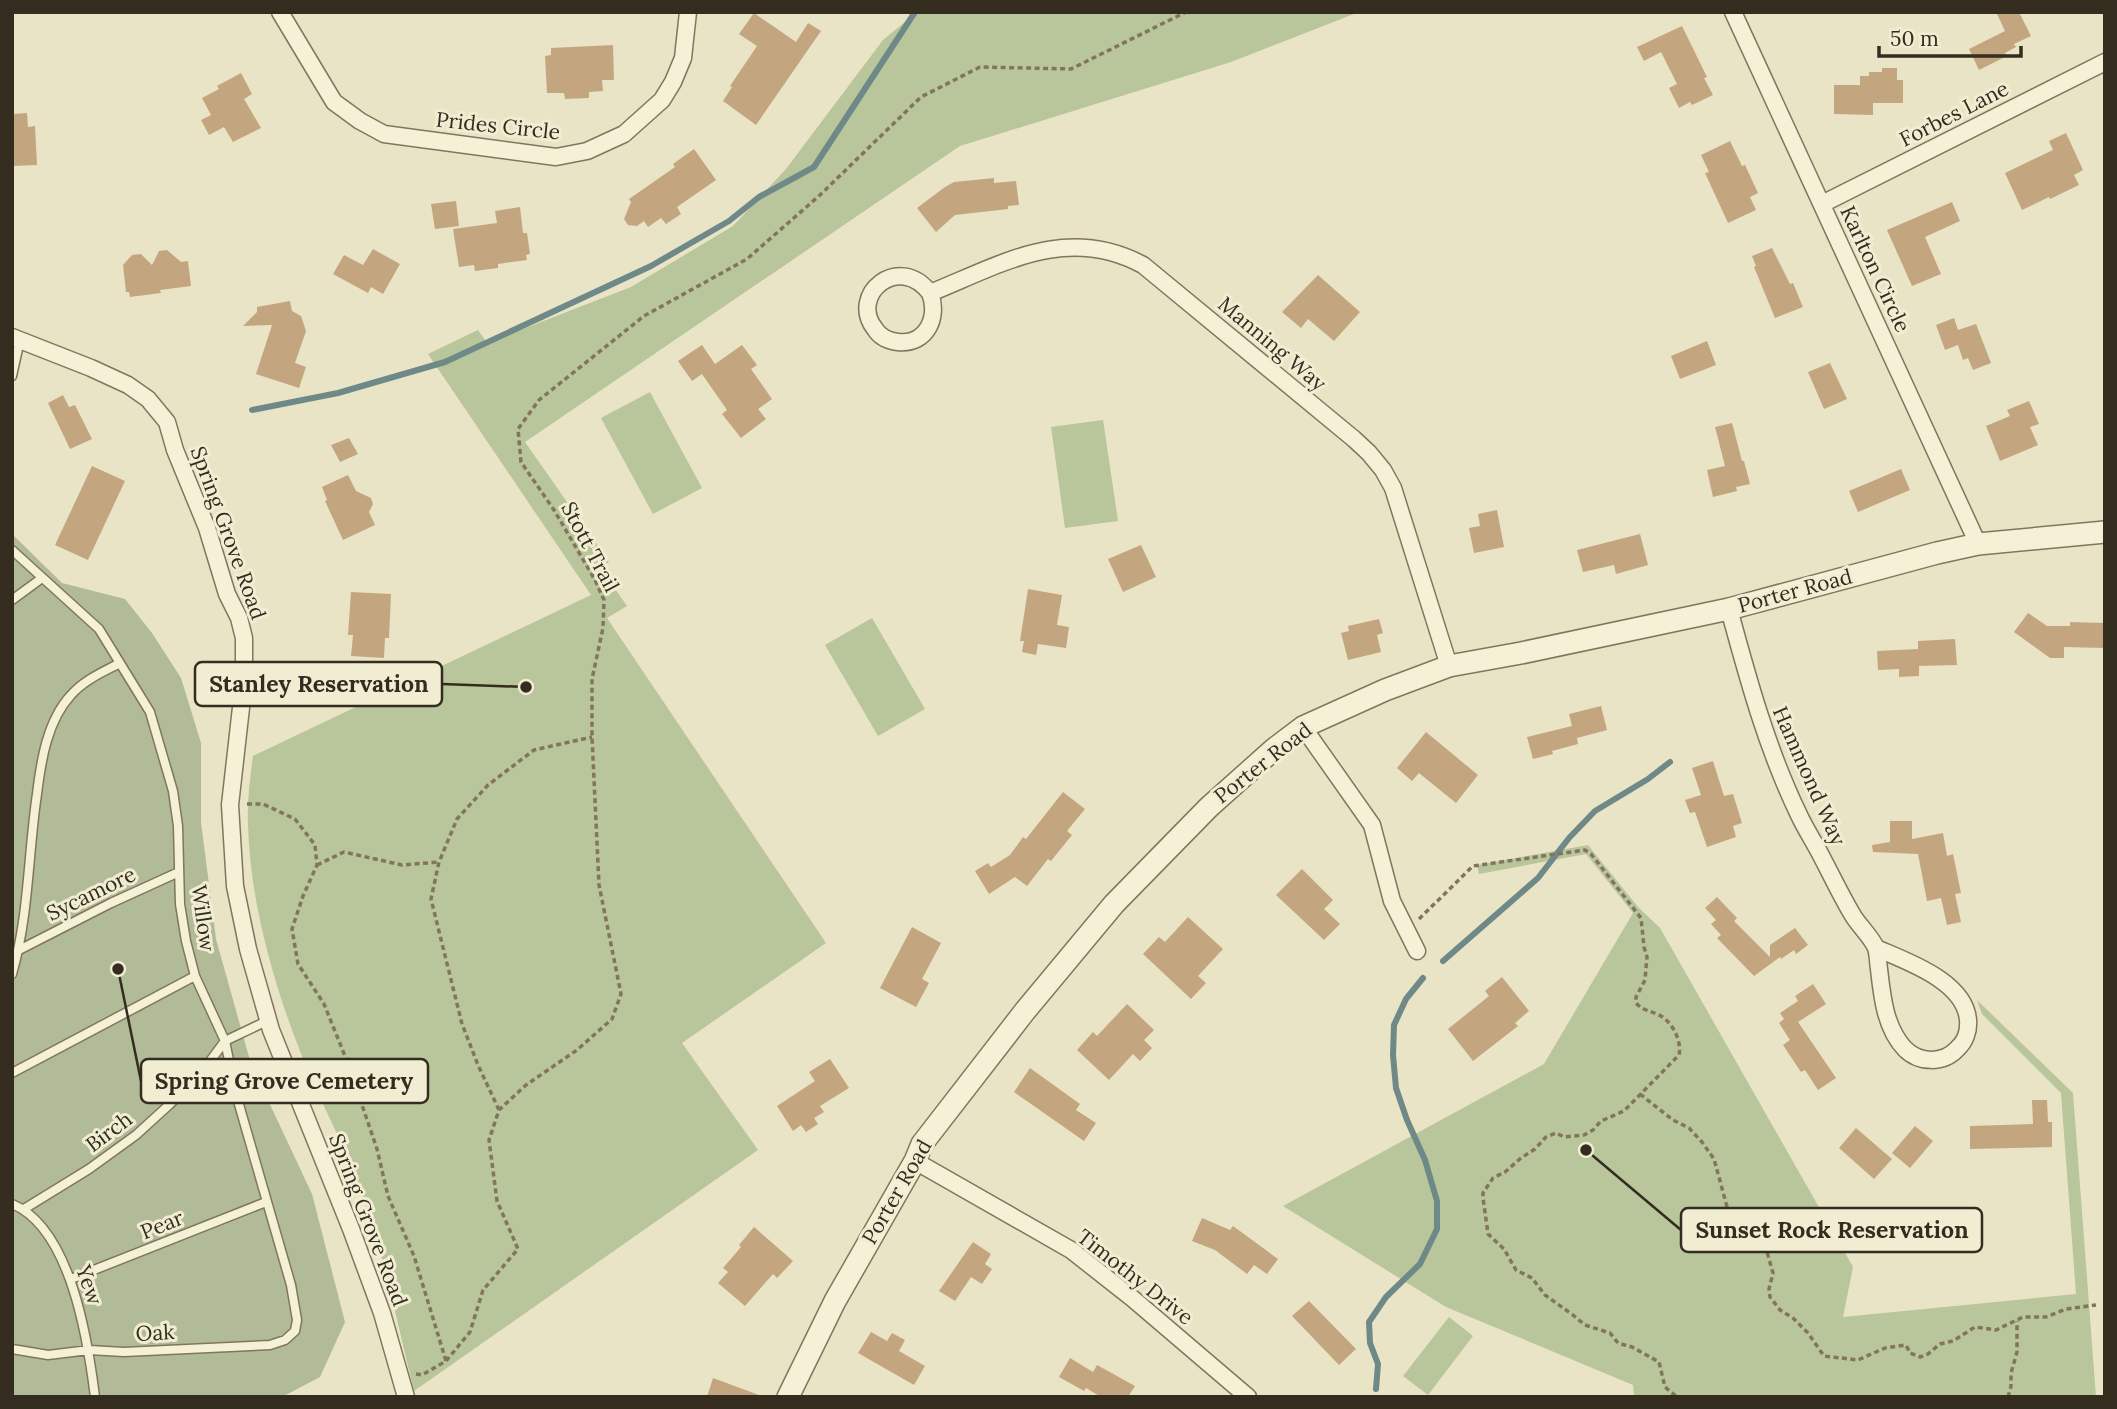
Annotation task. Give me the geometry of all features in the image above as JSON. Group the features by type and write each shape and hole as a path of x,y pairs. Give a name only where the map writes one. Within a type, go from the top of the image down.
{"street":[{"name":"Prides Circle","path":"280,12 334,102 384,134 556,157 587,151 624,134 662,100 683,58 688,12"},
{"name":"Karlton Circle","path":"1733,12 1978,544"},
{"name":"Forbes Lane","path":"1822,204 2105,62"},
{"name":"Manning Way","path":"930,293 1027,255 1060,247 1109,250 1143,265 1354,439 1383,470 1401,508 1450,666"},
{"path":"902,275 914,278 930,293 934,314 925,332 916,338 907,342 886,339 877,333 871,324 868,302 872,291 891,277 902,275"},
{"name":"Spring Grove Road","path":"16,339 91,368 128,385 148,399 167,422 175,450 207,528 244,638 244,686 230,805 235,886 248,949 269,1020 382,1313 406,1397"},
{"name":"Porter Road","path":"788,1397 835,1301 915,1161 922,1144 1025,1011 1114,904 1209,807 1303,727 1385,690 1450,666 1729,609 1912,559 1978,544 2105,532"},
{"name":"Hammond Way","path":"1729,609 1755,704 1778,769 1799,817 1832,879 1853,916 1876,948 1886,1013 1895,1035 1911,1055 1930,1060 1942,1059 1954,1053 1967,1032 1967,1013 1962,1002 1948,986 1929,973 1876,948"},
{"path":"1303,727 1372,825 1392,901 1417,951"},
{"name":"Timothy Drive","path":"915,1161 1071,1250 1248,1397"}],"lane":[{"path":"12,376 16,339"},
{"name":"Willow","path":"12,550 99,629 150,712 164,753 175,803 180,904 186,941 195,976 225,1041 236,1094 291,1286 297,1320 295,1331"},
{"path":"12,600 42,578"},
{"path":"12,974 19,950 41,762 54,721 70,695 92,677 120,663"},
{"name":"Sycamore","path":"19,950 179,872"},
{"path":"12,1073 195,976"},
{"name":"Birch","path":"24,1209 89,1169 135,1135 202,1072 225,1041 269,1020"},
{"name":"Pear","path":"71,1279 266,1202"},
{"name":"Yew","path":"12,1204 24,1209 37,1223 71,1279 89,1350 95,1397"},
{"name":"Oak","path":"12,1349 48,1355 89,1350 124,1352 270,1345 285,1340 295,1331"}],"path":[{"name":"Stott Trail","path":"499,1110 526,1085 577,1050 612,1019 621,994 600,885 592,737 593,679 603,628 604,600 554,510 521,463 518,429 539,400 645,316 747,259 820,195 921,97 980,67 1071,69 1186,12"},
{"path":"400,1373 422,1375 446,1361 470,1332 483,1290 518,1248 497,1201 489,1140 499,1110 462,1024 430,900 439,862 457,818 488,785 534,750 592,737"},
{"path":"230,805 263,804 295,818 315,845 317,865 292,929 298,964 324,1004 347,1062 377,1149 388,1196 414,1256 446,1361"},
{"path":"1405,928 1422,917 1473,866 1585,850 1641,918 1647,957 1645,980 1636,997 1636,1003 1646,1011 1667,1020 1679,1042 1679,1055 1624,1111 1601,1121 1584,1135 1564,1137 1556,1133 1546,1137 1506,1172 1493,1178 1483,1193 1484,1210 1488,1234 1504,1249 1516,1270 1532,1278 1545,1295 1585,1325 1610,1333 1618,1343 1632,1347 1659,1362 1665,1387 1677,1397"},
{"path":"317,865 344,852 402,865 439,862"},
{"path":"1640,1093 1673,1120 1689,1128 1714,1159 1729,1214 1735,1224 1749,1233 1767,1252 1773,1273 1770,1297 1780,1310 1808,1333 1824,1356 1858,1360 1885,1348 1906,1345 1910,1353 1920,1357 1975,1327 1996,1330 2023,1317 2046,1317 2066,1308 2096,1305"},
{"path":"2008,1397 2017,1352 2017,1321"}],"green space":[{"path":"917,12 1359,12 1231,62 960,146 525,442 609,562 600,567 627,606 607,618 826,943 682,1043 758,1150 414,1391 385,1269 363,1196 301,1055 269,958 254,890 250,857 248,807 253,756 591,595 428,354 478,330 487,343 631,287 733,226 786,169 883,40"},
{"path":"650,392 702,488 653,514 601,418"},
{"path":"1103,420 1118,521 1065,528 1051,427"},
{"path":"12,534 62,583 125,599 152,633 181,678 201,743 201,822 216,939 251,1064 312,1194 345,1322 320,1377 282,1397 12,1397"},
{"path":"872,618 925,709 878,736 825,645"},
{"path":"1588,845 1638,907 1660,928 1853,1267 1843,1317 2076,1294 2061,1093 1982,1014 1977,1000 2073,1093 2096,1397 1634,1397 1633,1385 1446,1307 1283,1206 1544,1064 1633,913 1586,854 1479,874 1477,865"},
{"path":"1449,1317 1473,1336 1428,1395 1403,1376"}],"building":[{"path":"1996,12 2019,12 2031,36 2014,44 2016,47 2005,53 2007,56 1979,70 1969,49 2005,31"},
{"path":"754,13 796,42 808,23 821,31 756,125 723,101 757,46 739,34"},
{"path":"1682,26 1713,95 1679,108 1669,88 1677,84 1661,52 1644,61 1637,47"},
{"path":"613,45 614,80 602,80 603,91 589,92 589,98 565,99 564,93 547,93 545,56 551,55 551,48"},
{"path":"1882,68 1897,68 1897,80 1903,80 1903,103 1873,103 1873,115 1834,114 1834,85 1860,85 1860,76 1869,76 1869,72 1882,72"},
{"path":"241,73 252,94 244,99 261,128 233,142 224,127 209,135 201,120 211,115 202,98"},
{"path":"27,113 28,127 35,126 37,165 12,166 12,114"},
{"path":"2066,133 2083,170 2074,175 2079,185 2022,210 2005,173 2053,150 2049,141"},
{"path":"1730,141 1758,193 1750,197 1756,210 1728,223 1705,173 1709,172 1701,155"},
{"path":"694,149 716,180 677,207 681,214 666,224 661,218 648,227 644,221 637,226 628,225 624,219 631,202 629,199 675,167 673,164"},
{"path":"994,178 994,183 1016,181 1019,205 1008,206 1008,209 955,215 936,232 917,208 954,182"},
{"path":"456,201 459,226 435,229 431,204"},
{"path":"1952,202 1960,221 1925,237 1941,274 1912,286 1887,230"},
{"path":"520,207 523,233 527,233 530,254 526,255 527,260 475,271 474,265 459,267 453,229 497,223 495,211"},
{"path":"1772,248 1790,284 1793,283 1803,307 1775,318 1752,256"},
{"path":"373,249 400,264 383,294 371,287 368,293 333,274 344,255 363,265"},
{"path":"167,250 181,262 188,261 191,286 130,297 129,292 126,292 123,265 132,255 141,254 152,265 159,251"},
{"path":"1318,275 1360,312 1334,341 1308,319 1301,328 1282,312"},
{"path":"290,301 292,311 301,316 306,331 295,363 306,367 299,388 256,374 272,325 243,326 257,312 257,307"},
{"path":"1954,318 1958,330 1976,324 1991,363 1973,370 1968,358 1963,360 1958,345 1945,350 1936,325"},
{"path":"1707,341 1716,365 1680,379 1671,356"},
{"path":"702,345 715,364 742,345 757,365 751,369 772,399 758,409 766,419 741,438 722,414 727,410 702,374 692,381 678,361"},
{"path":"1830,363 1847,399 1824,409 1808,372"},
{"path":"63,395 69,407 75,405 92,439 70,449 48,403"},
{"path":"2029,401 2039,424 2030,427 2038,445 2000,461 1986,426 2010,416 2007,410"},
{"path":"1732,423 1750,484 1736,487 1737,491 1713,497 1707,470 1725,466 1715,427"},
{"path":"349,438 358,454 340,462 331,445"},
{"path":"92,466 125,481 88,560 55,545"},
{"path":"1901,469 1910,490 1858,512 1849,491"},
{"path":"348,475 356,491 371,498 373,504 369,512 375,525 343,540 325,501 327,500 322,487"},
{"path":"1497,510 1504,547 1474,553 1469,528 1480,526 1478,514"},
{"path":"1640,534 1648,565 1616,574 1614,565 1583,572 1577,550"},
{"path":"1141,545 1156,577 1123,592 1108,559"},
{"path":"1028,589 1062,595 1057,625 1069,627 1066,648 1038,644 1036,655 1022,652 1024,641 1020,641"},
{"path":"351,592 391,594 389,638 385,638 384,658 351,656 353,635 348,635"},
{"path":"2028,613 2047,626 2070,626 2070,622 2105,623 2105,648 2064,647 2064,658 2050,658 2014,632"},
{"path":"1379,619 1383,633 1377,635 1381,652 1348,660 1341,633 1349,631 1348,626"},
{"path":"1955,639 1957,665 1919,666 1919,676 1899,677 1899,669 1878,670 1877,651 1918,649 1918,641"},
{"path":"1601,706 1607,730 1577,738 1578,744 1533,759 1527,737 1572,726 1569,714"},
{"path":"1426,732 1478,775 1456,803 1419,773 1412,781 1397,768"},
{"path":"1713,761 1724,796 1733,794 1742,823 1733,826 1736,837 1707,847 1695,812 1690,813 1685,800 1701,795 1692,768"},
{"path":"1063,792 1085,809 1067,831 1072,835 1051,861 1048,859 1027,886 1015,877 989,894 975,871 988,863 991,867 1010,855"},
{"path":"1890,821 1912,821 1912,839 1943,833 1947,856 1953,854 1961,893 1955,894 1961,922 1947,925 1941,898 1927,901 1918,854 1873,852 1872,845 1890,842"},
{"path":"1302,869 1333,900 1324,909 1340,924 1324,940 1276,895"},
{"path":"1717,897 1737,918 1734,921 1770,957 1770,945 1795,928 1808,945 1796,954 1794,950 1781,959 1780,957 1754,976 1717,938 1721,935 1711,924 1716,920 1705,908"},
{"path":"1188,917 1223,949 1198,976 1206,983 1191,999 1143,954 1159,937 1165,942"},
{"path":"912,927 941,943 922,979 929,983 916,1007 880,988"},
{"path":"1502,977 1529,1011 1515,1023 1518,1026 1473,1061 1448,1029 1489,996 1485,991"},
{"path":"1813,984 1826,1004 1798,1022 1836,1078 1818,1090 1805,1070 1801,1072 1783,1045 1790,1040 1779,1023 1784,1019 1780,1013 1798,1001 1795,996"},
{"path":"1127,1004 1154,1030 1144,1040 1152,1048 1140,1061 1133,1054 1109,1080 1077,1050 1093,1032 1097,1036"},
{"path":"830,1059 849,1088 820,1106 824,1112 814,1118 818,1124 806,1132 801,1125 793,1131 777,1106 815,1081 809,1072"},
{"path":"1030,1068 1080,1104 1076,1110 1096,1123 1084,1141 1014,1092"},
{"path":"2032,1100 2047,1100 2048,1122 2052,1122 2052,1147 1970,1149 1970,1126 2033,1124"},
{"path":"1915,1126 1933,1141 1910,1168 1892,1153"},
{"path":"1856,1128 1892,1159 1874,1179 1839,1148"},
{"path":"1202,1218 1230,1230 1233,1226 1278,1259 1267,1274 1254,1265 1247,1274 1215,1250 1192,1241"},
{"path":"754,1227 793,1261 777,1278 773,1274 745,1306 718,1283 728,1272 723,1268"},
{"path":"973,1242 991,1254 985,1264 992,1269 982,1284 971,1277 955,1301 939,1291"},
{"path":"1309,1301 1356,1349 1339,1365 1292,1316"},
{"path":"871,1332 887,1341 892,1333 905,1340 899,1351 925,1366 914,1385 858,1353"},
{"path":"1070,1358 1093,1372 1097,1365 1135,1386 1128,1397 1101,1397 1086,1388 1084,1391 1059,1377"},
{"path":"713,1378 759,1395 759,1397 707,1397"}],"waterway":[{"path":"252,410 338,393 445,362 651,266 729,221 759,197 814,167 915,12"},
{"path":"1443,961 1538,878 1569,838 1595,811 1648,779 1670,762"},
{"path":"1376,1389 1378,1364 1370,1343 1369,1322 1386,1297 1420,1264 1437,1229 1437,1201 1425,1160 1396,1088 1393,1055 1394,1025 1406,999 1423,978"}],"place":[{"name":"Stanley Reservation","path":"526,687"},
{"name":"Spring Grove Cemetery","path":"118,969"},
{"name":"Sunset Rock Reservation","path":"1586,1150"}]}
